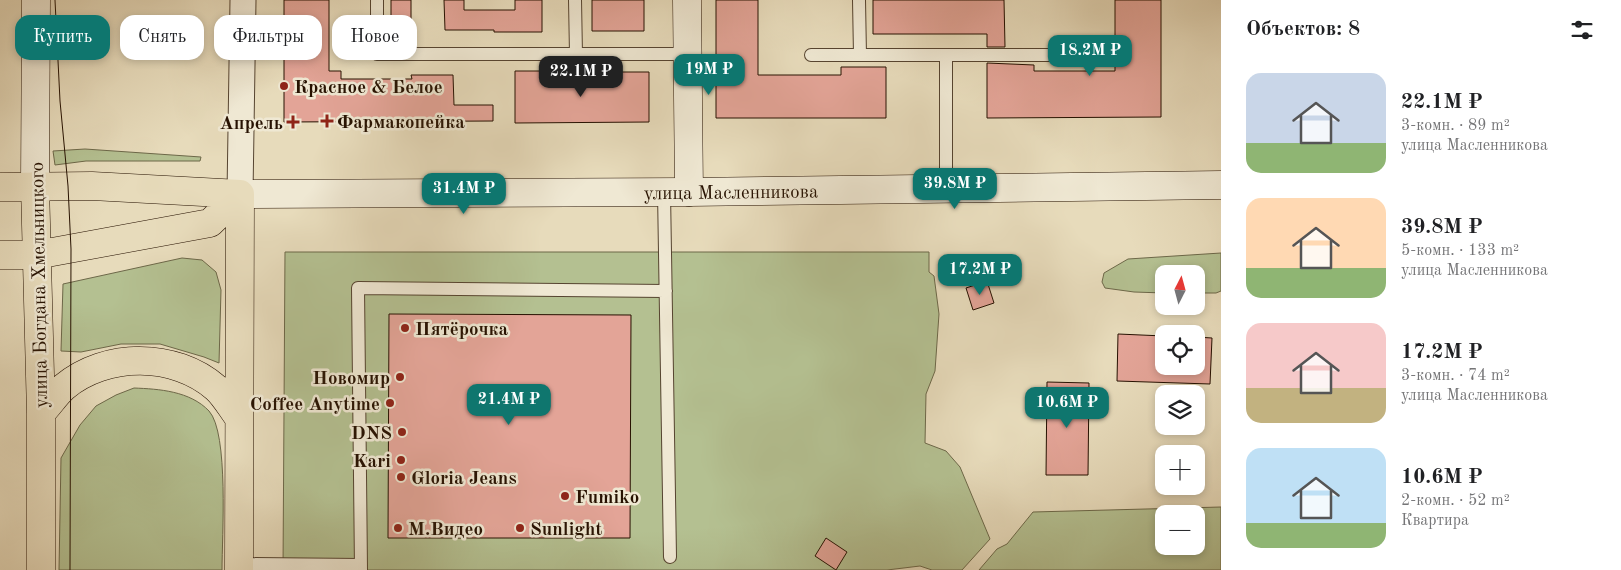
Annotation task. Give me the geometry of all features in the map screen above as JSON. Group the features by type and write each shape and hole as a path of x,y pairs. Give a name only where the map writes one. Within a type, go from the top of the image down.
{"main road":[{"name":"улица Богдана Хмельницкого","path":"36,0 35,186 42,413 41,570"},
{"path":"677,192 688,54 687,0"},
{"name":"улица Масленникова","path":"0,187 92,186 240,194 677,192 1221,185"},
{"path":"0,255 36,255 210,224 240,194"},
{"path":"239,567 240,194"},
{"path":"42,413 64,388 75,380 102,366 141,360 169,364 196,374 217,389 239,418"}],"street":[{"path":"240,194 243,0"}],"lane":[{"path":"377,0 377,54 688,54"},
{"path":"575,0 576,54"},
{"path":"859,0 860,55"},
{"path":"811,55 1098,55"},
{"path":"946,55 946,189"},
{"path":"670,557 666,291 677,192"},
{"path":"239,567 360,567 358,288 666,291"}],"green space":[{"path":"85,149 201,157 200,161 86,161 55,165 53,151"},
{"path":"285,252 929,252 929,272 934,276 939,314 935,371 926,394 925,443 946,451 960,467 990,539 962,570 932,570 920,566 887,570 283,570"},
{"path":"1221,253 1221,291 1205,293 1205,265 1155,265 1155,293 1105,288 1102,282 1104,273 1128,259"},
{"path":"182,258 202,260 216,272 221,290 219,363 160,344 121,344 81,352 61,351 63,284"},
{"path":"134,388 164,390 184,395 201,404 209,411 215,423 222,462 222,570 59,570 61,458 80,425 96,406"},
{"path":"1205,507 1221,507 1221,570 979,570 997,549 1007,544 1033,512 1155,509 1155,555 1205,555"}],"building":[{"path":"284,0 329,0 329,71 341,71 341,79 412,79 411,75 453,75 454,105 493,105 493,121 284,122 284,60 322,60 322,15 284,15"},
{"path":"391,0 411,0 411,15 391,15"},
{"path":"444,0 464,0 464,10 515,10 515,0 542,0 542,32 445,30"},
{"path":"592,0 644,0 644,31 592,31"},
{"path":"716,0 758,0 758,75 841,75 841,67 886,67 886,118 716,118"},
{"path":"873,0 1004,0 1005,47 987,47 987,34 873,34"},
{"path":"1115,0 1161,0 1161,117 987,118 987,63 1034,65 1034,71 1115,71"},
{"path":"515,71 564,71 564,78 602,78 602,72 649,72 649,122 515,123"},
{"path":"987,281 994,303 973,310 966,288"},
{"path":"389,314 631,315 630,538 388,538"},
{"path":"1118,334 1155,336 1155,375 1205,375 1205,338 1212,338 1210,384 1117,381"},
{"path":"1047,382 1089,383 1088,475 1046,475"},
{"path":"826,538 847,552 836,570 815,556"}],"tram line":[{"path":"55,0 71,249 70,570"}],"place":[{"name":"Красное & Белое","path":"284,86"},
{"name":"Фармакопейка","path":"327,121"},
{"name":"Апрель","path":"293,122"},
{"name":"Пятёрочка","path":"405,328"},
{"name":"Новомир","path":"400,377"},
{"name":"Coffee Anytime","path":"390,403"},
{"name":"DNS","path":"402,432"},
{"name":"Kari","path":"401,460"},
{"name":"Gloria Jeans","path":"401,477"},
{"name":"Fumiko","path":"565,496"},
{"name":"М.Видео","path":"398,528"},
{"name":"Sunlight","path":"520,528"}]}
